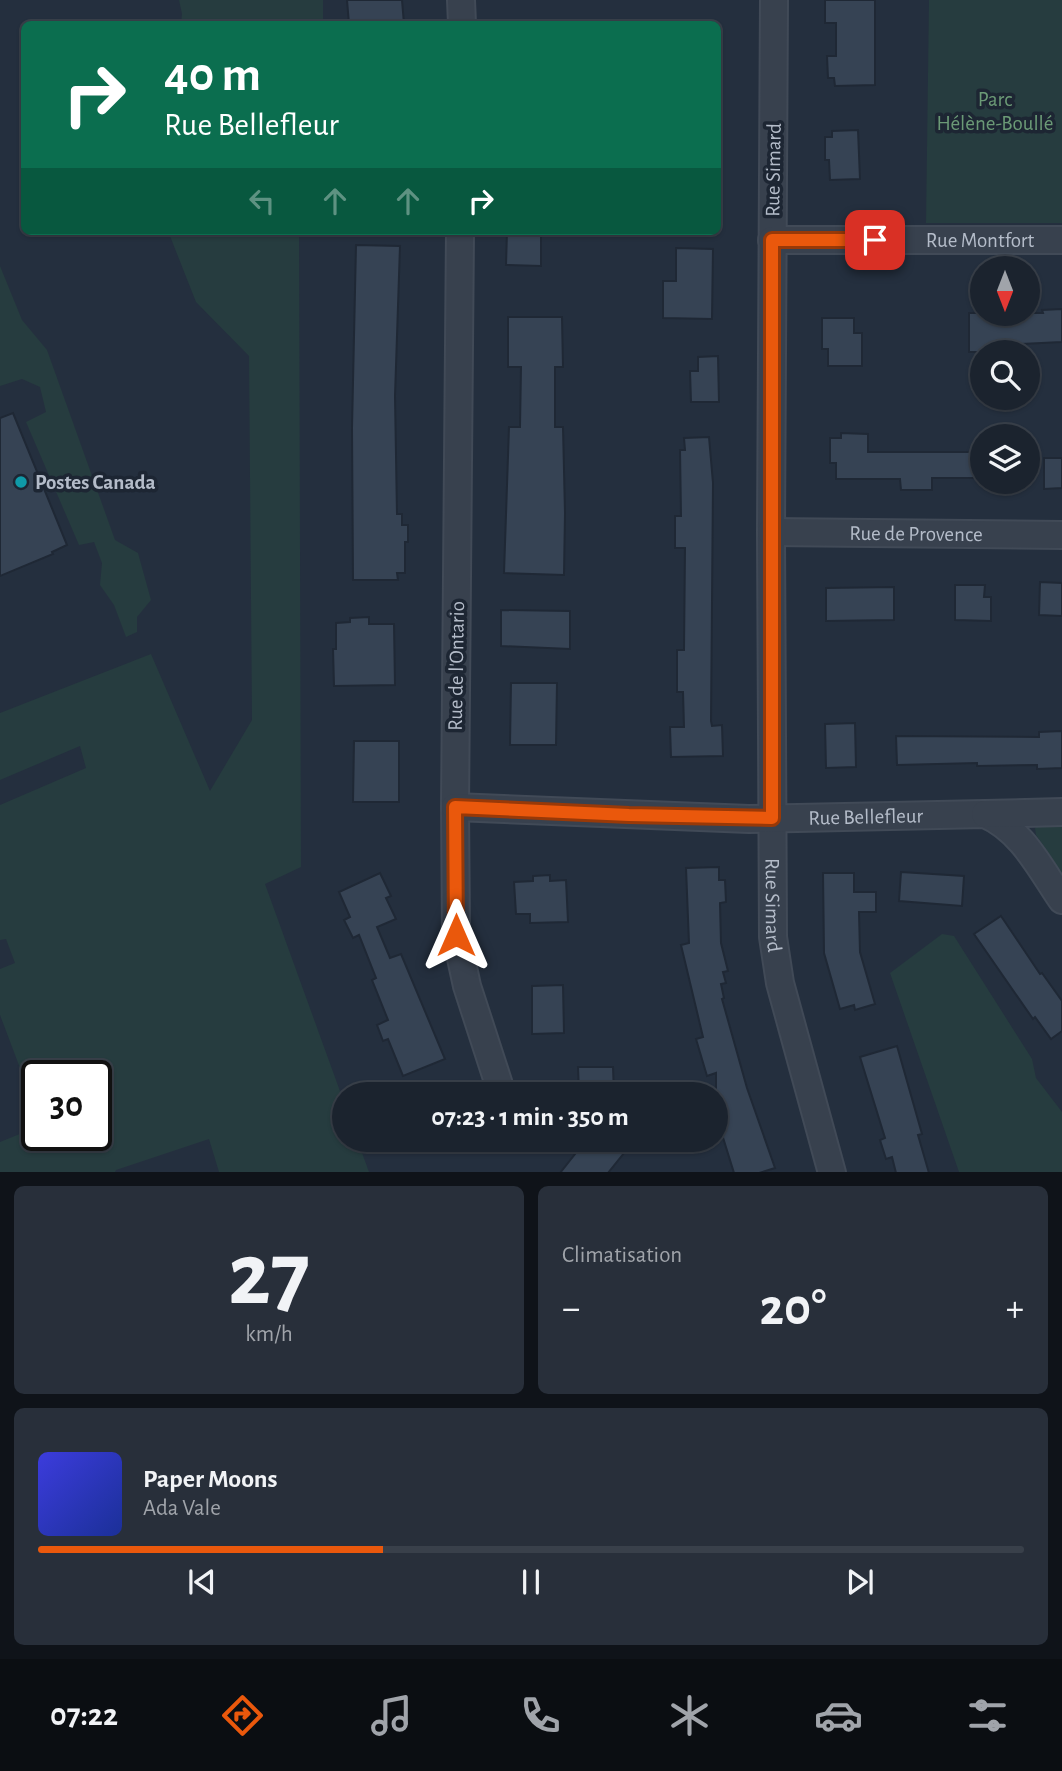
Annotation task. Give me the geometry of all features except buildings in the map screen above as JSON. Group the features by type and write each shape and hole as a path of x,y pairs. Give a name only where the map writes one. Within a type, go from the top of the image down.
{"street":[{"path":"461,0 462,21"},
{"name":"Rue Simard","path":"774,0 771,532 773,937 780,983 832,1172"},
{"name":"Rue de l'Ontario","path":"460,235 456,935 459,957 498,1082"},
{"name":"Rue Montfort","path":"772,240 1062,240"},
{"name":"Rue de Provence","path":"771,532 1062,535"},
{"name":"Rue Bellefleur","path":"455,807 772,818 1062,812"},
{"path":"985,814 999,820 1024,843 1062,900"}],"green space":[{"path":"179,0 323,0 323,21 181,21"},
{"name":"Parc Hélène-Boullé","path":"929,0 1062,0 1062,223 926,223"},
{"path":"170,235 299,235 301,867 265,884 337,1082 332,1082 332,1152 362,1152 369,1172 219,1172 209,1139 115,1172 0,1172 0,1142 21,1133 21,1151 112,1151 112,1060 21,1060 21,1071 0,1015 0,969 15,963 6,939 0,940 0,805 86,768 80,746 0,780 0,713 151,654 210,791 252,720 249,356 196,302"},
{"path":"0,266 22,320 47,350 115,540 138,553 151,600 137,617 137,632 126,637 114,605 100,585 102,563 94,542 79,545 26,422 46,412 40,387 22,379 0,386"},
{"path":"1062,822 1062,873 1036,835 1035,828 1040,824"},
{"path":"942,934 954,936 1032,1059 1036,1078 1062,1112 1062,1172 959,1172 890,973"}],"place":[{"name":"Postes Canada","path":"21,482"}],"route":[{"path":"456,935 455,807 772,818 772,240 875,240"}]}
